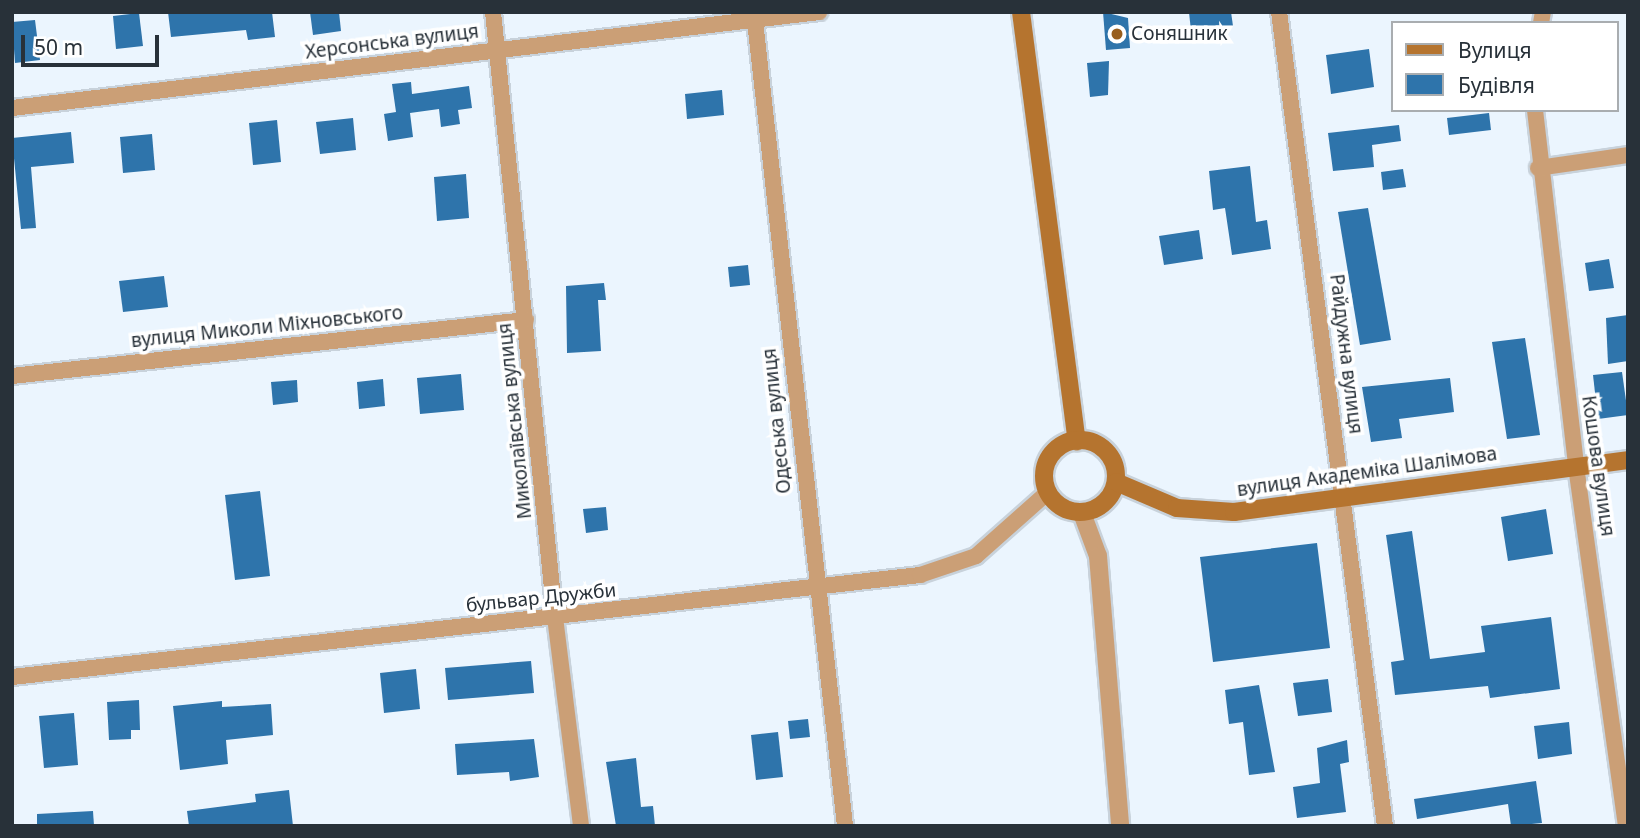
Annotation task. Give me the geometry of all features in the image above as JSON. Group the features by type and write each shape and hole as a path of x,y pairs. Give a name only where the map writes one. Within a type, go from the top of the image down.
{"main road":[{"path":"1021,12 1077,441"},
{"path":"1077,441 1105,450 1116,470 1116,482 1105,503 1082,513 1059,506 1048,492 1047,463 1062,445 1077,441"},
{"name":"вулиця Академіка Шалімова","path":"1116,482 1147,499 1206,512 1628,460"}],"street":[{"name":"Миколаївська вулиця","path":"493,12 555,617 581,826"},
{"name":"Херсонська вулиця","path":"12,108 498,51 755,16 818,12"},
{"name":"Райдужна вулиця","path":"1279,12 1385,826"},
{"name":"Одеська вулиця","path":"755,16 816,590 845,826"},
{"name":"Кошова вулиця","path":"1535,112 1538,167 1576,466 1623,763 1626,826"},
{"path":"1538,167 1628,155"},
{"name":"вулиця Миколи Міхновського","path":"12,376 526,320"},
{"name":"бульвар Дружби","path":"12,677 816,590 920,575 976,556 1048,492"},
{"path":"1082,513 1098,556 1121,826"}],"building":[{"path":"168,12 272,12 275,37 248,40 246,30 171,37"},
{"path":"310,12 339,12 341,31 313,35"},
{"name":"Соняшник","path":"1103,12 1128,18 1130,48 1106,50"},
{"path":"1189,12 1231,12 1233,26 1191,31"},
{"path":"139,13 143,46 116,49 113,16"},
{"path":"35,20 40,60 15,63 12,22"},
{"path":"1369,49 1374,87 1331,94 1326,55"},
{"path":"1109,61 1108,95 1090,97 1087,63"},
{"path":"411,82 412,94 469,86 472,108 458,110 460,124 441,127 439,109 410,113 413,137 388,141 384,114 396,112 392,84"},
{"path":"722,90 724,115 687,119 685,94"},
{"path":"1489,113 1491,130 1449,135 1447,118"},
{"path":"353,118 356,150 320,154 316,122"},
{"path":"277,120 281,162 253,165 249,123"},
{"path":"1399,125 1401,141 1372,145 1374,167 1333,171 1328,133"},
{"path":"71,132 74,163 31,167 36,228 21,229 12,138"},
{"path":"152,134 155,170 123,173 120,137"},
{"path":"1250,166 1256,222 1267,220 1271,249 1232,255 1225,208 1213,210 1209,171"},
{"path":"1403,169 1406,187 1383,190 1381,172"},
{"path":"466,174 469,218 437,221 434,177"},
{"path":"1368,208 1391,340 1360,345 1338,212"},
{"path":"1199,230 1203,259 1164,265 1159,236"},
{"path":"1609,259 1614,288 1589,291 1585,263"},
{"path":"748,265 750,285 730,287 728,267"},
{"path":"164,276 168,307 123,312 119,281"},
{"path":"604,283 606,300 598,300 601,351 567,353 566,286"},
{"path":"1628,315 1628,361 1608,364 1606,318"},
{"path":"1525,338 1540,435 1507,439 1492,342"},
{"path":"1622,372 1628,415 1598,419 1593,375"},
{"path":"461,374 464,410 420,414 417,378"},
{"path":"1450,378 1454,412 1399,419 1402,438 1371,442 1362,387"},
{"path":"383,379 385,406 359,409 357,382"},
{"path":"297,380 298,402 273,405 271,382"},
{"path":"260,491 270,576 235,580 225,495"},
{"path":"606,507 608,530 586,533 583,509"},
{"path":"1546,509 1553,554 1508,561 1501,517"},
{"path":"1412,531 1430,659 1485,652 1481,626 1551,617 1560,689 1490,698 1488,686 1395,695 1391,662 1404,660 1386,535"},
{"path":"1317,543 1330,648 1213,662 1200,557"},
{"path":"531,661 534,693 448,700 445,668"},
{"path":"416,669 420,709 384,713 380,673"},
{"path":"1328,679 1332,712 1298,716 1293,683"},
{"path":"1259,685 1275,772 1249,775 1243,722 1229,724 1225,690"},
{"path":"139,700 140,730 131,730 131,739 109,740 107,702"},
{"path":"222,701 222,707 271,704 273,735 226,740 228,764 180,770 173,706"},
{"path":"74,713 78,765 44,768 39,716"},
{"path":"808,719 810,737 790,739 788,721"},
{"path":"1569,722 1572,754 1538,759 1534,726"},
{"path":"778,732 783,777 756,780 751,735"},
{"path":"534,739 539,777 510,781 509,772 457,775 455,744"},
{"path":"1347,740 1349,762 1340,764 1346,812 1297,818 1293,787 1320,783 1317,748"},
{"path":"636,758 641,807 653,806 655,826 616,826 606,762"},
{"path":"1536,781 1542,823 1511,826 1508,804 1417,819 1414,799"},
{"path":"289,790 293,826 189,826 187,811 256,802 255,794"},
{"path":"93,811 94,826 37,826 37,814"}],"place":[{"name":"Соняшник","path":"1117,34"}]}
